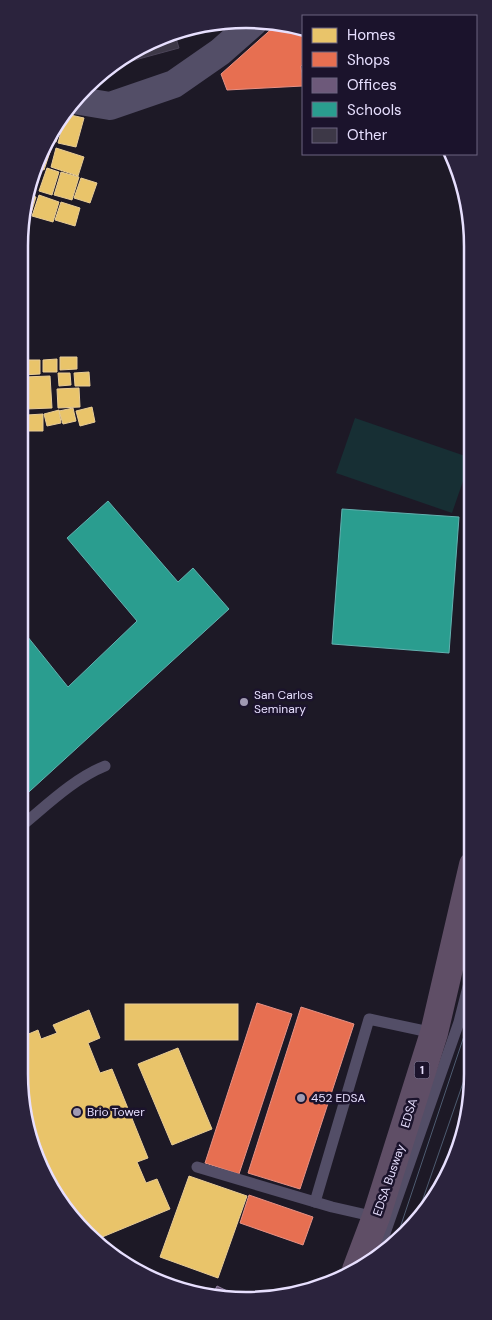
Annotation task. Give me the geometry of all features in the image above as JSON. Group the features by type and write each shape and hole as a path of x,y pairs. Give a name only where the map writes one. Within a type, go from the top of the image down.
{"highway":[{"name":"EDSA","path":"360,1260 376,1217 434,1032 464,904"}],"street":[{"path":"82,101 110,106 174,84 220,52 247,28"}],"lane":[{"path":"28,821 83,777 105,766"},
{"name":"EDSA Busway","path":"381,1246 460,1022 464,1005"},
{"path":"315,1202 369,1019 434,1032"},
{"path":"198,1167 315,1202 376,1217"}],"green space":[{"path":"355,418 464,456 464,478 452,513 336,473"}],"building: Homes":[{"path":"71,115 84,118 76,147 58,143 62,128"},
{"path":"56,148 84,157 78,176 51,167"},
{"path":"49,152 50,152 44,170 41,169"},
{"path":"47,168 59,172 52,195 39,191"},
{"path":"61,172 79,177 72,200 54,195"},
{"path":"81,178 97,183 90,203 74,198"},
{"path":"39,195 59,202 53,222 32,216"},
{"path":"33,196 36,197 29,220 29,217"},
{"path":"61,202 80,208 75,226 55,220"},
{"path":"60,357 77,357 77,369 60,370"},
{"path":"57,359 57,372 43,372 43,360"},
{"path":"28,360 40,360 40,374 28,375"},
{"path":"89,372 90,386 75,386 74,373"},
{"path":"58,373 70,373 71,385 59,386"},
{"path":"50,376 52,408 28,409 28,377"},
{"path":"79,388 80,407 58,408 57,389"},
{"path":"92,407 95,422 80,426 76,411"},
{"path":"73,408 76,421 63,424 59,411"},
{"path":"59,410 61,423 47,426 44,414"},
{"path":"43,414 43,431 28,431 28,415"},
{"path":"125,1004 238,1004 238,1040 125,1040"},
{"name":"Brio Tower","path":"89,1010 100,1038 88,1043 100,1073 112,1069 148,1158 137,1162 146,1183 157,1179 170,1209 101,1237 91,1229 64,1195 50,1171 39,1144 29,1103 28,1088 28,1034 38,1030 41,1039 57,1033 53,1025"},
{"path":"178,1048 212,1129 172,1145 138,1064"},
{"path":"189,1176 247,1196 218,1278 160,1257"}],"building: Shops":[{"path":"272,29 302,35 302,86 227,90 221,74"},
{"path":"257,1003 292,1014 239,1174 205,1163"},
{"name":"452 EDSA","path":"301,1007 354,1024 300,1189 248,1173"},
{"path":"249,1195 313,1217 303,1245 240,1223"}],"building: Offices":[{"path":"217,1286 229,1292 217,1291 215,1291"}],"building: Schools":[{"path":"108,501 178,582 193,568 229,609 28,793 28,637 68,687 137,621 67,538"},
{"path":"342,509 459,517 449,653 332,644"}],"building: Other":[{"path":"176,39 179,48 129,62 149,50"}],"tram line":[{"path":"399,1230 464,1036"},
{"path":"421,1204 464,1080"}],"place":[{"name":"San Carlos Seminary","path":"244,702"},
{"name":"452 EDSA","path":"301,1098"},
{"name":"Brio Tower","path":"77,1112"}]}
